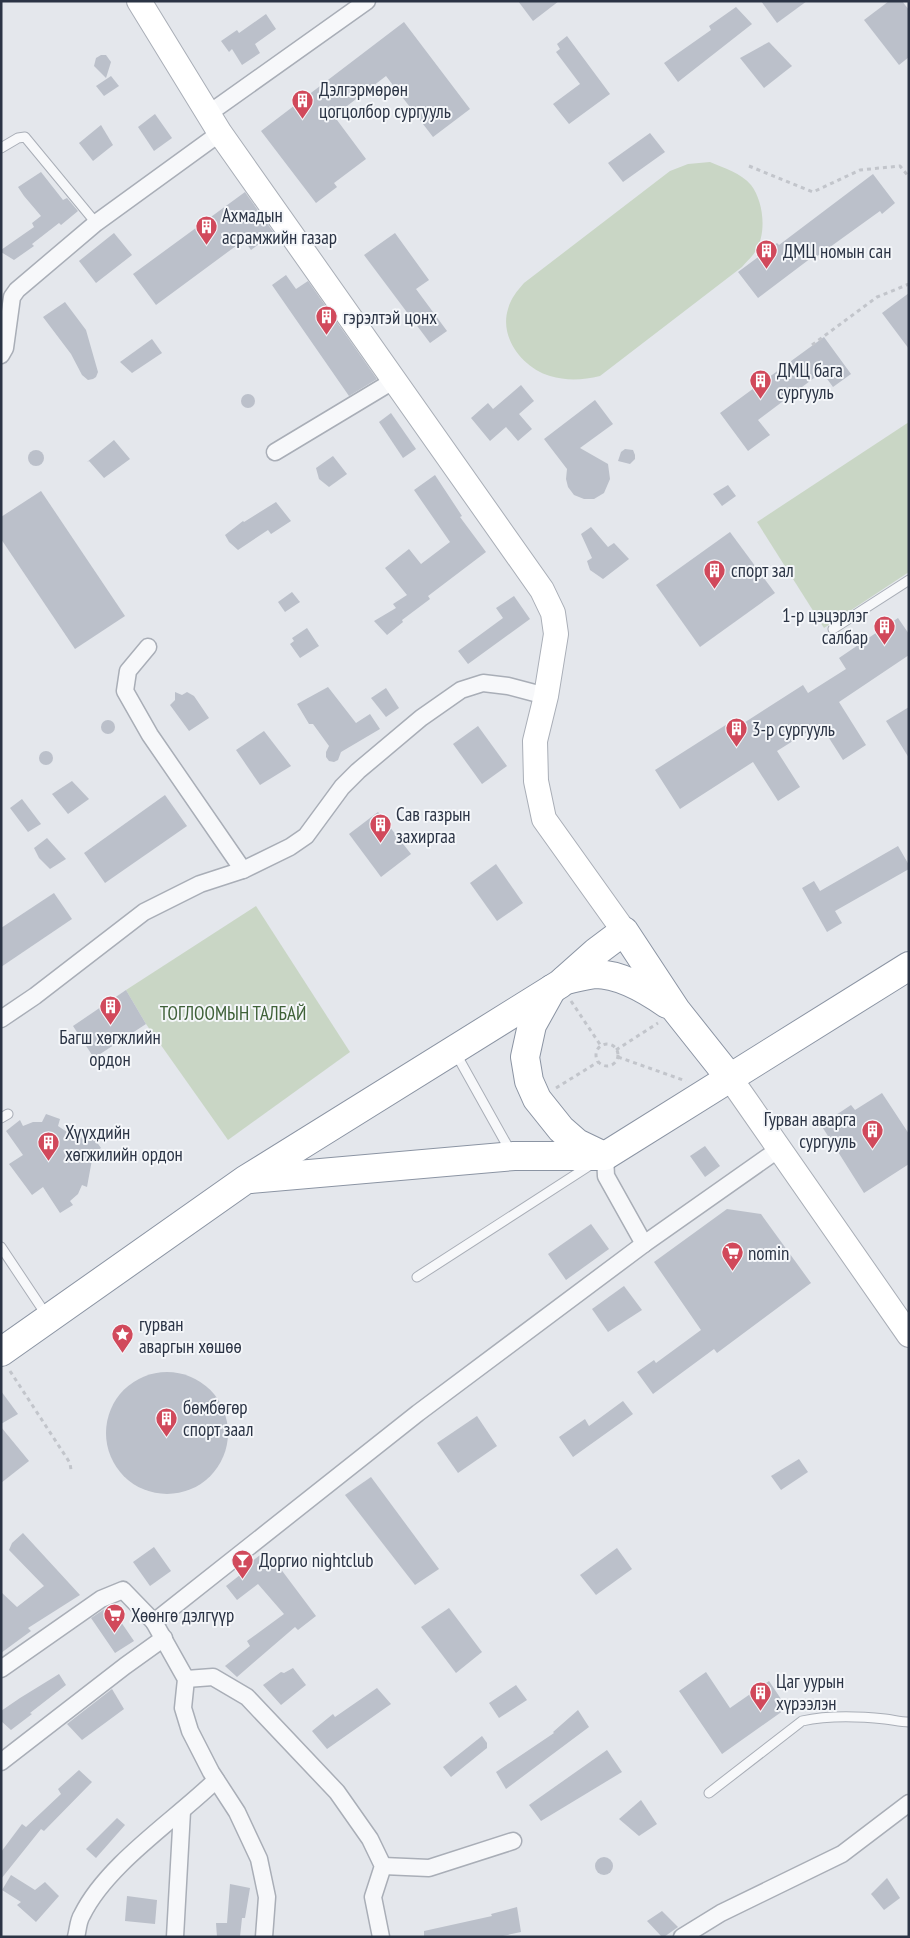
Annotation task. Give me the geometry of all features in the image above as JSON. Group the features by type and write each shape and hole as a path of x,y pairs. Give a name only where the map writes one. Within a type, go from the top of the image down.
{"highway":[{"path":"605,1156 577,1143 561,1129 537,1099 529,1081 525,1057 532,1025 596,952 624,931 669,1015"},
{"path":"245,1180 514,1156 605,1156 909,966"},
{"path":"4,1359 48,1318 245,1180 453,1049 562,989 596,974 640,986 730,1078"}],"main road":[{"path":"139,1 214,123 542,590 553,613 556,634 546,696 535,741 536,781 544,819 624,931"},
{"path":"730,1078 909,1335"}],"street":[{"path":"1,355 5,348 12,297 17,290 214,123 368,1"},
{"path":"275,452 393,380"},
{"path":"148,648 128,671 125,690 150,735 243,870"},
{"path":"1,1019 35,996 144,912 200,884 243,870 290,847 306,836 342,787 358,771 421,718 461,690 482,683 508,686 546,696"},
{"path":"154,1622 418,1413 644,1244 779,1149"},
{"path":"605,1156 606,1176 644,1244"},
{"path":"1,1669 102,1599 123,1590 154,1622 186,1679 183,1708 190,1731 216,1780 237,1812 259,1859 267,1897 264,1937"},
{"path":"1,1762 164,1638"},
{"path":"186,1679 213,1677 247,1697 337,1792 370,1839 383,1866 373,1897 381,1937"},
{"path":"76,1937 81,1916 98,1890 118,1867 216,1780"},
{"path":"682,1937 721,1912 842,1854 909,1803"},
{"path":"175,1937 182,1811"},
{"path":"383,1866 429,1868 513,1841"}],"lane":[{"path":"1,148 18,138 25,137 96,223"},
{"path":"833,629 909,580"},
{"path":"453,1049 514,1156"},
{"path":"417,1277 605,1156"},
{"path":"1,1247 48,1318"},
{"path":"709,1793 802,1721 820,1717 839,1716 909,1722"}],"path":[{"path":"748,166 813,192 860,170 900,166 909,177"},
{"path":"812,345 877,297 909,284"},
{"path":"562,989 601,1046"},
{"path":"616,1050 669,1015"},
{"path":"608,1044 616,1050 618,1057 614,1063 608,1066 598,1062 596,1052 601,1046 608,1044"},
{"path":"618,1057 687,1081"},
{"path":"537,1099 598,1062"},
{"path":"4,1359 70,1463 71,1470"}],"green space":[{"path":"710,162 742,177 751,185 759,200 762,227 759,245 742,267 600,376 575,379 556,378 540,372 522,359 510,341 506,320 511,301 524,283 670,171 688,164"},
{"path":"909,422 909,572 824,628 757,522"},
{"name":"ТОГЛООМЫН ТАЛБАЙ","path":"256,906 350,1052 228,1140 146,1024 126,990"}],"building":[{"path":"518,1 559,1 533,21"},
{"path":"761,1 807,1 777,23"},
{"path":"889,1 902,1 909,10 909,57 899,65 864,20"},
{"path":"736,7 752,24 678,82 664,63 711,30 709,26"},
{"path":"266,14 276,29 255,44 260,53 242,65 232,49 229,52 221,41 237,30 239,33"},
{"name":"Дэлгэрмөрөн цогцолбор сургууль","path":"404,22 470,109 433,137 386,76 334,116 366,159 334,183 337,187 316,203 261,131"},
{"path":"567,36 610,94 569,124 553,104 580,84 556,52 560,49 557,44"},
{"path":"769,42 792,66 764,88 740,58"},
{"path":"106,55 111,62 106,78 94,66 96,58"},
{"path":"111,76 119,86 104,96 96,86"},
{"path":"155,114 172,138 154,151 138,127"},
{"path":"101,125 113,145 93,161 79,143"},
{"path":"650,133 665,152 623,182 608,163"},
{"path":"41,172 63,200 67,198 78,211 61,225 59,223 32,244 34,246 14,260 1,252 1,250 34,227 32,223 41,216 18,187"},
{"path":"873,174 895,203 882,214 880,211 812,260 811,258 758,298 738,272 777,243 779,245"},
{"name":"Ахмадын асрамжийн газар","path":"245,192 274,233 251,250 244,240 156,305 133,274"},
{"path":"114,233 132,255 96,283 79,261"},
{"path":"395,233 429,280 416,289 447,331 430,343 364,255"},
{"name":"гэрэлтэй цонх","path":"286,275 296,289 308,281 377,379 349,396 272,285"},
{"path":"909,293 909,349 882,313"},
{"path":"65,302 86,330 98,372 93,379 88,380 82,375 71,354 43,317"},
{"name":"ДМЦ бага сургууль","path":"824,337 851,374 833,387 822,372 758,420 770,435 748,451 720,413"},
{"path":"152,339 162,353 132,373 120,362"},
{"path":"521,385 534,401 519,414 532,429 518,441 506,427 490,441 471,418 488,403 493,409"},
{"path":"248,394 253,396 255,401 253,406 248,408 243,406 241,401 243,396"},
{"path":"595,400 613,424 580,448 608,464 610,479 604,493 594,499 584,499 574,495 568,487 566,479 567,469 544,439"},
{"path":"391,413 416,449 403,458 379,422"},
{"path":"114,440 130,459 104,478 89,461 87,462"},
{"path":"625,449 633,450 635,455 635,459 630,464 618,461 621,452"},
{"path":"33,450 39,450 44,455 42,464 33,466 28,461 28,455"},
{"path":"333,456 347,474 329,487 319,479 316,468"},
{"path":"435,475 462,516 460,517 486,552 428,596 430,599 402,620 403,622 387,635 374,621 396,608 393,604 407,595 385,568 409,549 421,564 450,542 414,490"},
{"path":"728,485 736,496 722,506 713,494"},
{"path":"41,491 125,616 75,649 1,539 1,517"},
{"path":"276,502 291,521 271,534 268,530 238,550 229,542 225,535 243,521"},
{"path":"591,527 608,547 614,543 629,559 603,579 590,570 587,561 592,558 581,534"},
{"name":"спорт зал","path":"730,532 775,593 700,647 656,585"},
{"path":"292,592 300,602 285,612 278,602"},
{"path":"514,596 530,619 468,664 458,651 503,618 496,608"},
{"name":"3-р сургууль","path":"898,618 909,634 909,655 839,702 866,745 843,760 820,724 777,751 800,787 778,801 753,762 680,809 655,770 732,721 736,728 803,685 808,693 846,669 839,658"},
{"path":"307,628 319,646 300,658 290,644 294,641 292,638"},
{"path":"328,687 356,723 370,714 380,729 341,752 338,760 334,762 329,761 326,757 329,746 313,724 309,724 297,704"},
{"path":"386,688 399,708 386,717 371,698"},
{"path":"175,692 182,695 187,692 194,696 209,718 189,731 170,705 175,700"},
{"path":"909,707 909,758 886,721"},
{"path":"105,720 111,720 115,727 111,734 105,734 101,730 101,724"},
{"path":"478,726 507,766 482,784 453,744"},
{"path":"264,731 291,766 260,785 236,750"},
{"path":"43,751 49,751 53,758 49,765 43,765 39,761 39,755"},
{"path":"72,781 89,799 68,814 52,794"},
{"path":"165,795 187,826 105,883 84,853"},
{"path":"22,799 41,824 28,832 10,808"},
{"name":"Сав газрын захиргаа","path":"378,812 411,854 381,877 349,834"},
{"path":"47,838 66,859 50,869 39,858 34,848"},
{"path":"898,846 909,865 909,869 835,911 842,923 827,932 802,888 814,881 820,891"},
{"path":"496,864 523,903 497,921 470,883"},
{"path":"54,893 72,919 1,967 1,928"},
{"name":"Багш хөгжлийн ордон","path":"126,990 146,1024 94,1058 73,1026"},
{"name":"Гурван аварга сургууль","path":"882,1093 909,1134 909,1164 864,1193 821,1125 851,1105 855,1110"},
{"name":"Хүүхдийн хөгжилийн ордон","path":"46,1114 60,1119 58,1126 73,1136 78,1133 84,1141 91,1134 101,1148 93,1154 87,1187 82,1185 78,1194 70,1201 73,1205 60,1213 43,1187 32,1195 9,1164 23,1155 6,1131 20,1120 23,1126 33,1122 42,1122"},
{"path":"705,1146 720,1166 705,1177 690,1156"},
{"name":"nomin","path":"727,1209 761,1214 811,1283 717,1353 714,1349 653,1394 637,1372 654,1360 656,1363 701,1330 654,1262"},
{"path":"591,1224 609,1249 566,1280 548,1254"},
{"path":"624,1286 642,1310 608,1332 592,1309"},
{"name":"бөмбөгөр спорт заал","path":"167,1372 190,1377 210,1390 223,1410 228,1433 223,1456 210,1476 190,1489 167,1494 144,1489 124,1476 111,1456 106,1433 111,1410 124,1390 144,1377"},
{"path":"1,1391 18,1414 1,1424"},
{"path":"623,1401 633,1414 573,1457 559,1437 585,1419 589,1426"},
{"path":"477,1416 497,1446 458,1473 437,1443"},
{"path":"1,1427 29,1461 1,1483"},
{"path":"799,1459 808,1472 781,1490 771,1476"},
{"path":"371,1477 439,1569 415,1585 345,1495"},
{"path":"23,1533 80,1595 28,1628 31,1631 1,1653 1,1592 17,1607 44,1586 9,1550 12,1543"},
{"path":"154,1547 171,1571 150,1586 133,1562"},
{"path":"617,1548 632,1569 596,1595 580,1575"},
{"path":"264,1552 277,1569 280,1568 316,1616 298,1630 295,1627 237,1677 225,1666 250,1646 247,1641 284,1614 258,1584 237,1600 226,1586 240,1575 238,1572"},
{"name":"Хөөнгө дэлгүүр","path":"106,1608 118,1624 121,1622 134,1641 115,1653 91,1618"},
{"path":"449,1608 482,1652 456,1673 421,1627"},
{"path":"293,1668 306,1685 281,1705 263,1685 281,1672 284,1673"},
{"name":"Цаг уурын хүрээлэн","path":"706,1672 730,1708 769,1681 787,1708 722,1754 679,1691"},
{"path":"59,1674 66,1685 30,1713 32,1714 11,1730 1,1721 1,1711"},
{"path":"516,1685 527,1700 499,1718 489,1703"},
{"path":"377,1688 391,1704 327,1749 312,1731 333,1714 335,1717"},
{"path":"112,1689 124,1709 82,1740 67,1724"},
{"path":"578,1710 589,1727 506,1789 496,1772 554,1733"},
{"path":"482,1736 487,1743 487,1748 451,1777 443,1767"},
{"path":"607,1750 622,1772 541,1821 529,1805"},
{"path":"79,1770 92,1782 44,1831 41,1829 1,1879 1,1852 22,1824 26,1827 61,1794 58,1789"},
{"path":"641,1800 657,1824 639,1836 619,1819"},
{"path":"117,1818 125,1825 96,1858 86,1849"},
{"path":"604,1857 610,1860 613,1866 610,1872 604,1875 598,1872 595,1866 598,1860"},
{"path":"11,1875 35,1890 45,1882 59,1896 36,1922 17,1905 21,1902 2,1890"},
{"path":"887,1878 900,1898 884,1910 871,1894"},
{"path":"230,1884 250,1888 245,1918 242,1918 240,1937 217,1937 216,1923 227,1923"},
{"path":"127,1896 157,1900 155,1924 125,1921"},
{"path":"517,1907 521,1932 498,1937 424,1937 424,1931 492,1916 491,1914"},
{"path":"662,1911 678,1927 664,1937 647,1921"}],"place":[{"name":"Дэлгэрмөрөн цогцолбор сургууль","path":"303,119"},
{"name":"Ахмадын асрамжийн газар","path":"206,245"},
{"name":"ДМЦ номын сан","path":"767,270"},
{"name":"гэрэлтэй цонх","path":"327,336"},
{"name":"ДМЦ бага сургууль","path":"761,400"},
{"name":"спорт зал","path":"715,589"},
{"name":"1-р цэцэрлэг салбар","path":"884,645"},
{"name":"3-р сургууль","path":"736,748"},
{"name":"Сав газрын захиргаа","path":"380,844"},
{"name":"Багш хөгжлийн ордон","path":"110,1025"},
{"name":"Гурван аварга сургууль","path":"872,1149"},
{"name":"Хүүхдийн хөгжилийн ордон","path":"49,1162"},
{"name":"nomin","path":"732,1272"},
{"name":"гурван аваргын хөшөө","path":"123,1354"},
{"name":"бөмбөгөр спорт заал","path":"167,1437"},
{"name":"Доргио nightclub","path":"243,1579"},
{"name":"Хөөнгө дэлгүүр","path":"115,1634"},
{"name":"Цаг уурын хүрээлэн","path":"760,1711"}]}
